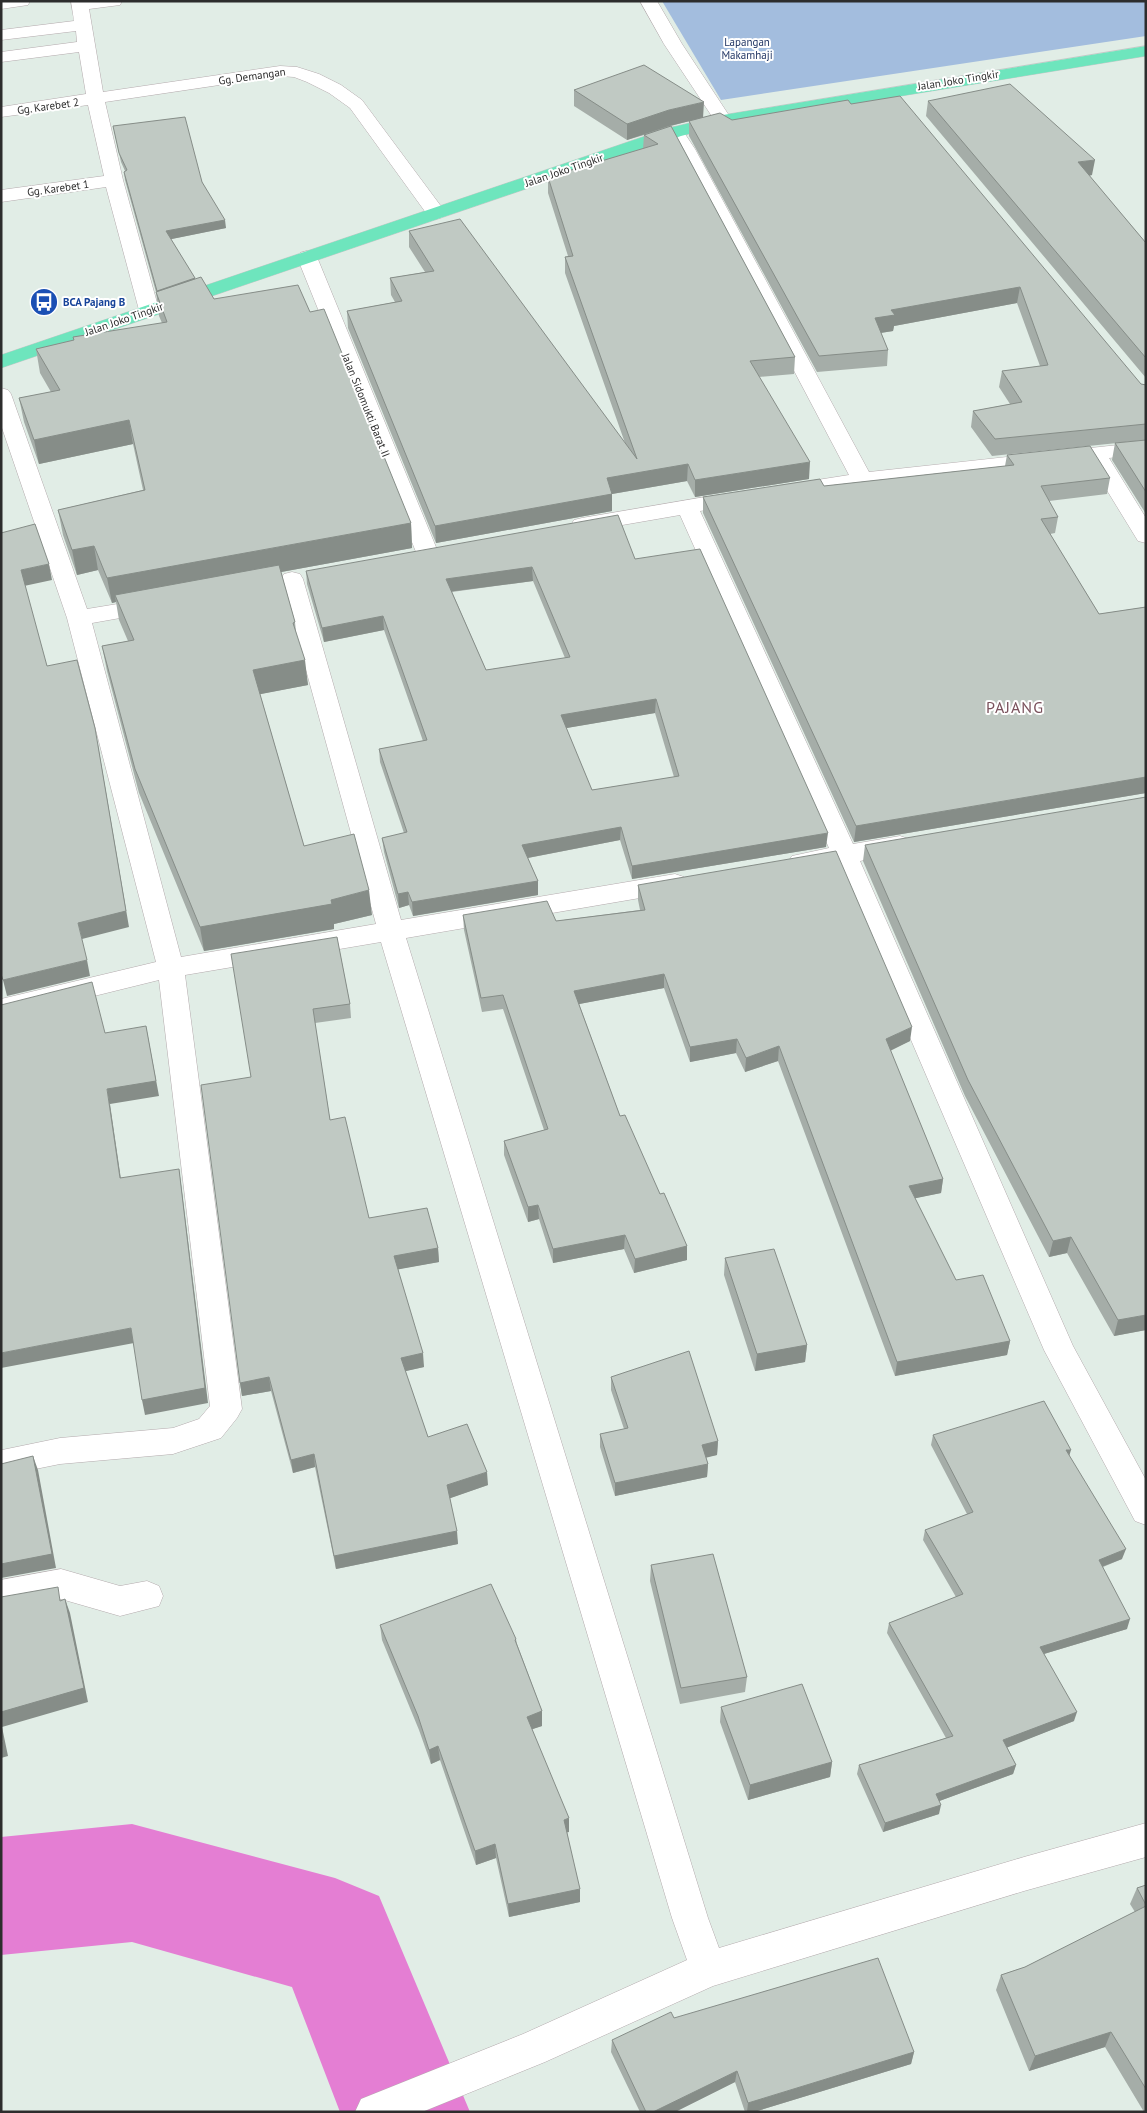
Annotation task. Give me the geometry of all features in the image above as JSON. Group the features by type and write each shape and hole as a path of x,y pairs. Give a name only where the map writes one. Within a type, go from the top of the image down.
{"main road":[{"name":"Jalan Joko Tingkir","path":"1,362 676,132 723,120 893,90 1146,51"}],"street":[{"path":"1,4 22,1"},
{"path":"114,1 79,3 96,100 114,180 149,310"},
{"path":"648,1 673,44 723,120"},
{"path":"1,36 82,25"},
{"path":"1,57 86,46"},
{"name":"Gg. Demangan","path":"96,100 280,71 298,72 335,89 356,104 436,213"},
{"path":"893,90 906,106"},
{"name":"Gg. Karebet 2","path":"1,112 96,100"},
{"path":"676,132 862,479"},
{"name":"Gg. Karebet 1","path":"1,196 114,180"},
{"name":"Jalan Sidomukti Barat II","path":"307,258 427,552"},
{"path":"1,394 79,618 171,968 226,1409 210,1429 173,1441 60,1451 2,1463"},
{"path":"765,495 862,479 1146,448"},
{"path":"1095,453 1146,536"},
{"path":"562,529 726,501"},
{"path":"687,507 845,855 1059,1350 1146,1511"},
{"path":"292,579 391,930 690,1918 709,1969"},
{"path":"79,618 176,600"},
{"path":"777,866 922,842"},
{"path":"1,1009 171,968 700,879"},
{"path":"1,1595 36,1587 61,1584 120,1601 147,1596"},
{"path":"374,2112 541,2045 709,1969 1024,1874 1146,1840"}],"green space":[{"name":"Lapangan Makamhaji","path":"662,1 1146,1 1146,36 721,100"}],"building":[{"path":"644,65 704,102 669,110 627,124 574,90"},
{"path":"1010,84 1095,160 1078,162 1146,243 1146,358 928,101"},
{"path":"900,96 1141,384 1146,385 1146,424 995,439 973,411 1022,402 1002,371 1048,365 1020,287 891,310 895,315 875,318 888,350 819,356 689,121 720,113 732,120 848,100 851,104"},
{"path":"185,117 202,182 225,220 166,231 195,278 157,291 124,172 127,170 119,153 113,126"},
{"path":"671,126 795,357 750,361 810,462 695,480 688,464 607,478 612,494 435,526 347,311 402,301 390,278 434,271 409,231 460,219 637,459 565,257 573,256 548,177 658,144 644,135"},
{"path":"201,277 214,299 298,285 310,312 324,309 411,523 107,578 94,546 72,550 58,510 145,490 129,420 34,440 19,398 60,390 36,349 74,340 73,337 167,322 156,292"},
{"path":"1146,440 1146,492 1115,443"},
{"path":"1090,446 1110,478 1041,486 1058,517 1041,519 1099,614 1146,607 1146,777 856,826 703,497 820,479 824,486 1014,465 1007,455"},
{"path":"618,515 635,559 700,549 828,833 632,866 621,827 522,845 538,881 412,902 408,892 398,894 382,838 407,832 379,749 427,740 383,616 322,628 306,571","holes":["532,567 570,657 486,670 446,579","656,699 679,776 592,790 561,715"]},
{"path":"35,524 49,564 21,570 47,666 77,660 95,728 126,911 78,923 87,960 3,980 1,974 1,533"},
{"path":"279,565 295,622 293,623 305,660 253,670 304,846 354,834 369,890 331,900 332,904 200,927 135,769 102,646 134,640 115,595"},
{"path":"1146,797 1146,1315 1118,1320 1071,1237 1053,1241 968,1080 865,845"},
{"path":"836,851 912,1027 886,1039 943,1179 909,1186 956,1280 983,1275 1010,1341 897,1362 779,1046 746,1058 737,1039 690,1047 664,974 574,991 620,1116 625,1115 660,1194 664,1193 687,1246 635,1259 625,1235 553,1249 538,1205 528,1207 504,1141 548,1129 503,995 481,998 463,915 547,901 556,921 645,910 638,885"},
{"path":"337,937 350,1004 313,1009 330,1120 345,1117 369,1218 427,1208 438,1248 394,1256 423,1353 401,1358 428,1437 467,1424 487,1472 447,1485 457,1531 334,1556 314,1454 291,1460 269,1377 240,1383 201,1085 251,1077 231,954"},
{"path":"92,982 105,1033 146,1026 156,1081 107,1089 120,1178 179,1169 205,1388 142,1400 131,1328 1,1353 1,1005"},
{"path":"774,1249 807,1345 757,1354 725,1258"},
{"path":"689,1351 718,1441 702,1445 708,1464 615,1483 600,1434 628,1428 611,1377"},
{"path":"1044,1401 1071,1450 1066,1450 1126,1549 1099,1560 1130,1619 1040,1647 1077,1712 1003,1740 1016,1765 936,1794 941,1805 885,1823 859,1765 953,1736 889,1623 963,1594 925,1530 973,1512 933,1435"},
{"path":"33,1456 52,1554 1,1564 1,1464"},
{"path":"713,1554 747,1677 681,1688 651,1565"},
{"path":"491,1584 516,1639 542,1711 527,1717 569,1818 564,1820 580,1889 508,1904 495,1844 475,1851 438,1746 429,1750 418,1716 380,1625"},
{"path":"58,1587 60,1601 65,1599 84,1688 1,1712 1,1597"},
{"path":"802,1684 832,1762 750,1785 721,1707"},
{"path":"1146,1885 1146,1905 1137,1888"},
{"path":"1146,1906 1146,2089 1111,2032 1035,2056 1001,1975 1025,1967"},
{"path":"878,1958 914,2052 748,2103 737,2071 653,2112 646,2112 612,2040 671,2012 674,2018"}],"waterway":[{"path":"1,1896 132,1883 335,1939 405,2112"}],"place":[{"name":"BCA Pajang B","path":"44,302"}],"district":[{"name":"PAJANG","path":"1015,707"}]}
